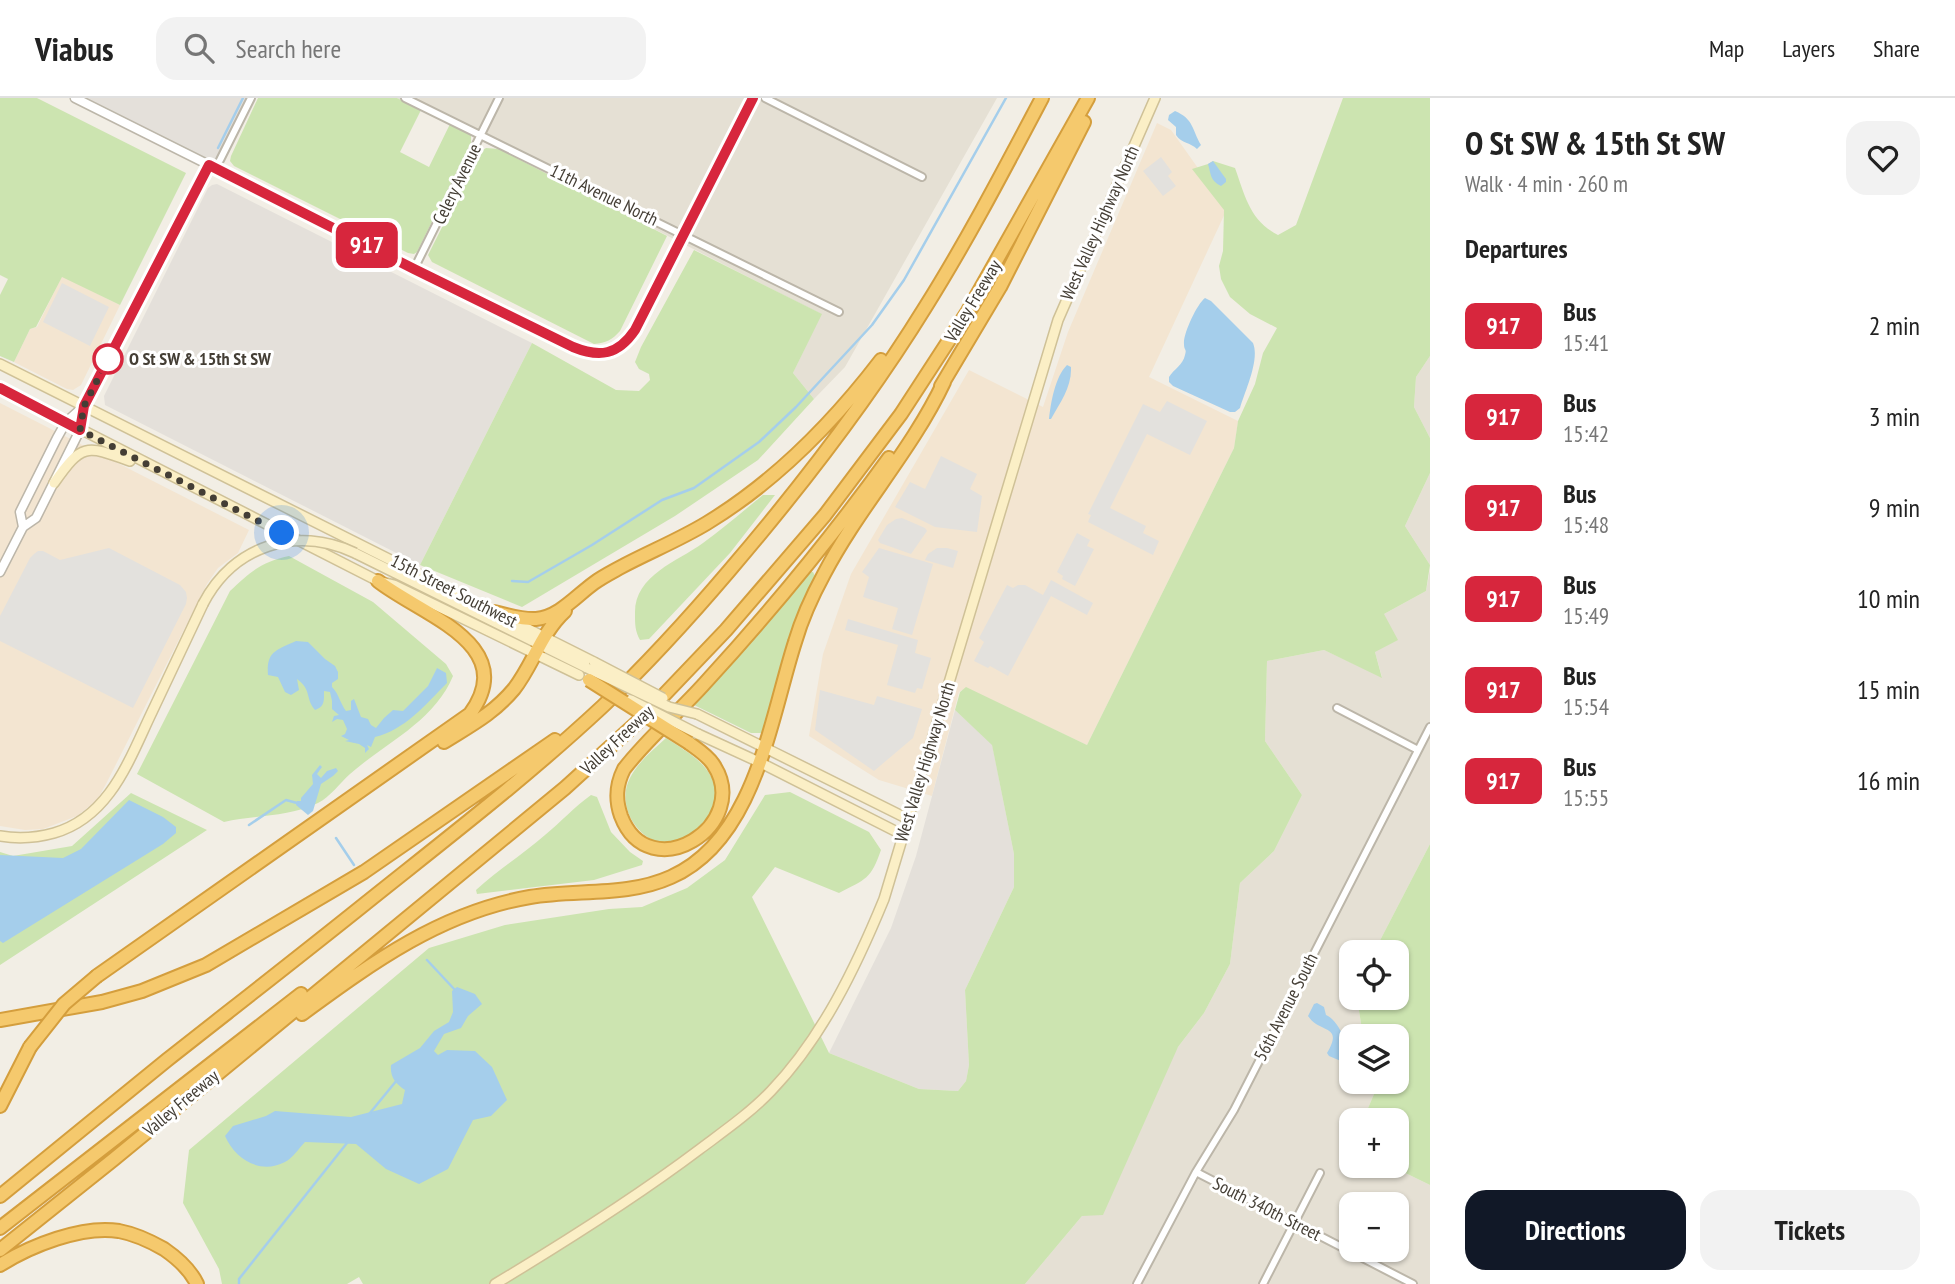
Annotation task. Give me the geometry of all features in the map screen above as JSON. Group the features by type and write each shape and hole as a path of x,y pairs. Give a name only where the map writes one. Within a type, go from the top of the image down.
{"highway":[{"name":"Valley Freeway","path":"0,1196 542,760 604,705 694,612 794,493 864,399 955,258 1042,98"},
{"name":"Valley Freeway","path":"0,1250 565,788 642,718 718,639 788,560 879,444 961,322 1090,98"},
{"path":"183,1101 383,957 423,933 467,914 525,898 566,892 621,890 656,883 685,870 720,838 745,799 764,747 798,633 817,588 839,548 927,415 1000,287 1087,116 1090,98"},
{"path":"494,611 527,619 545,618 595,582 706,524 760,486 827,426 850,400 955,258"},
{"path":"587,671 693,738 716,770 722,793 720,809 712,824 695,841 677,848 660,849 639,840 627,828 618,807 617,795 618,782 625,769 705,682 800,576 944,382"},
{"path":"0,1106 30,1047 64,1004 97,976 470,714 478,702 484,684 484,669 478,652 462,635 378,581"},
{"path":"344,802 495,710 515,687 561,615 595,582"},
{"path":"0,1020 102,1002 142,991 206,965 364,872 604,705"},
{"path":"0,1228 376,936 395,927"},
{"path":"0,1265 26,1250 62,1238 93,1231 117,1231 149,1240 186,1267 197,1284"}],"main road":[{"name":"West Valley Highway North","path":"495,1284 664,1176 737,1121 770,1092 817,1031 859,957 884,899 1057,322 1155,98"},
{"name":"15th Street Southwest","path":"0,364 494,611 540,645 587,671"},
{"name":"15th Street Southwest","path":"0,388 378,581 394,585 540,645 587,671 696,714 908,819"},
{"path":"54,483 72,457 93,449 171,477"},
{"path":"0,836 24,838 59,831 87,818 104,801 123,772 203,604 220,577 251,553 272,544 297,540 334,544 540,645"},
{"path":"693,738 759,762 903,835"}],"street":[{"path":"220,160 251,98"},
{"name":"11th Avenue North","path":"405,98 839,312"},
{"name":"Celery Avenue","path":"414,269 499,98"},
{"path":"78,99 573,347 584,352 600,353 613,351 630,337 753,98"},
{"path":"765,98 922,177"},
{"path":"0,572 23,527 36,518 54,483 80,430 84,406 209,165"},
{"path":"23,527 20,512 66,422 84,406"},
{"path":"1337,708 1419,750"},
{"name":"56th Avenue South","path":"1137,1284 1196,1172 1234,1110 1430,727"},
{"name":"South 340th Street","path":"1196,1172 1413,1284"},
{"path":"1263,1284 1320,1173"}],"shaded area":[{"path":"77,98 247,98 212,166"},
{"path":"397,98 997,98 845,367 814,399 793,373 821,314"},
{"path":"1157,123 1171,130 1227,209 1149,377 1238,421 1234,448 1087,745 966,688 959,692 932,796 879,780 809,736 823,654 851,574 969,370 1043,407 1068,332"},
{"path":"1161,157 1172,172 1168,176 1176,186 1163,196 1143,171"},
{"path":"217,184 532,343 420,565 105,405 104,396 208,188"},
{"path":"62,276 120,305 81,385 73,390 14,362 30,329 37,327"},
{"path":"62,283 109,307 90,346 43,322"},
{"path":"1430,356 1430,438 1414,407 1416,377"},
{"path":"1167,401 1207,421 1190,455 1147,434 1110,508 1146,526 1143,533 1159,541 1153,555 1088,522 1091,515 1088,514 1143,404 1160,412"},
{"path":"0,403 249,530 238,553 218,568 207,584 97,800 77,816 43,829 25,830 0,826"},
{"path":"941,456 977,474 970,489 982,496 977,532 935,527 895,507 910,482 925,489"},
{"path":"1430,473 1430,565 1405,526"},
{"path":"902,518 927,531 911,554 878,540 887,525"},
{"path":"1077,533 1090,540 1087,546 1094,549 1075,586 1062,579 1063,576 1057,572"},
{"path":"109,548 180,585 187,598 133,708 0,641 0,616 34,554 43,551 60,560"},
{"path":"879,548 933,564 912,635 892,629 898,608 863,597 869,577 862,572"},
{"path":"937,548 958,551 953,568 925,560 928,554"},
{"path":"1430,570 1430,844 1380,940 1339,940 1339,1010 1359,1010 1361,1024 1339,1024 1339,1094 1374,1094 1368,1108 1339,1108 1339,1178 1409,1178 1409,1175 1430,1185 1430,1284 1025,1284 1082,1216 1178,1047 1204,1013 1230,964 1240,883 1274,851 1302,795 1265,741 1267,661 1324,650 1382,677 1375,652 1384,614 1426,591"},
{"path":"1051,580 1093,603 1087,615 1051,596 1008,676 974,661 984,642 979,638 1007,585 1013,588 1025,585 1043,595"},
{"path":"848,619 918,640 915,653 931,658 922,689 917,688 915,693 887,685 898,645 845,630"},
{"path":"820,690 874,705 877,696 922,709 913,738 874,771 815,730"},
{"path":"955,710 992,744 1014,854 1014,887 965,990 969,1065 966,1081 958,1091 919,1089 829,1053 891,928 916,856"}],"green space":[{"path":"0,98 37,98 186,173 120,305 62,277 36,327 30,329 14,362 0,356 0,295 8,279 0,275"},
{"path":"258,98 397,98 421,110 400,152 429,167 450,124 471,135 471,143 417,252 408,253 234,166 230,161 231,156"},
{"path":"1343,98 1430,98 1430,356 1416,377 1414,407 1430,438 1430,473 1405,526 1430,565 1426,591 1384,614 1398,640 1375,652 1382,678 1324,650 1267,661 1265,741 1302,795 1274,851 1240,883 1230,964 1204,1013 1178,1047 1103,1215 1082,1216 1025,1284 363,1284 359,1277 347,1284 222,1284 219,1269 183,1203 189,1150 429,948 505,925 609,909 642,907 687,888 725,860 765,795 790,792 869,832 881,850 870,873 839,893 775,867 752,897 829,1053 919,1089 958,1091 966,1081 969,1065 965,990 1014,887 1014,854 992,745 955,710 960,692 966,687 1087,745 1234,448 1238,421 1255,384 1263,353 1277,328 1250,314 1230,297 1221,279 1219,266 1223,251 1224,210 1192,169 1213,161 1235,168 1255,215 1278,235 1296,225"},
{"path":"486,148 499,149 667,236 620,331 611,339 594,344 432,262 428,255 480,152"},
{"path":"694,250 822,314 793,373 814,399 758,460 675,516 522,607 420,565 532,343 616,390 639,391 650,380 649,374 639,369 635,362"},
{"path":"763,495 775,495 730,553 649,639 640,640 635,614 637,601 649,579 711,537"},
{"path":"289,556 373,602 446,664 453,676 445,692 421,719 350,774 322,800 295,811 224,822 137,774 230,591 256,569"},
{"path":"811,572 815,576 790,639 762,733 751,733 692,704 768,622"},
{"path":"666,738 704,766 714,782 717,797 713,813 700,829 684,840 671,844 659,843 640,831 628,811 626,800 626,789 633,772"},
{"path":"131,793 207,830 0,965 0,852 13,856 72,846"},
{"path":"591,795 597,797 611,832 643,861 642,865 594,880 477,894 476,890 484,883"},
{"path":"1430,844 1430,1185 1409,1175 1409,1108 1368,1108 1374,1094 1409,1094 1409,1024 1361,1024 1359,1010 1409,1010 1409,940 1380,940"}],"water":[{"path":"1175,111 1192,125 1201,145 1197,149 1176,135 1176,127 1168,120 1169,115"},
{"path":"1213,161 1226,179 1221,186 1211,174 1208,164"},
{"path":"1205,298 1253,343 1255,350 1251,376 1240,408 1235,412 1169,382 1169,377 1184,358 1184,339 1188,327"},
{"path":"1067,365 1071,367 1071,374 1067,388 1062,401 1049,419 1057,383"},
{"path":"296,641 308,642 335,666 338,679 332,683 332,687 344,708 346,711 351,710 351,701 354,699 361,717 368,719 376,728 393,710 403,711 428,686 437,668 446,673 447,683 396,729 375,737 371,747 367,745 369,749 365,753 365,748 345,741 349,740 341,736 347,729 343,720 332,722 334,716 339,715 332,709 330,692 324,691 322,705 315,710 307,690 297,679 299,690 291,695 285,692 278,677 268,675 269,661 274,652"},
{"path":"320,765 322,767 317,774 321,778 327,771 336,768 338,771 321,784 313,811 308,815 296,805 313,784 312,775"},
{"path":"129,800 163,817 176,827 176,833 163,844 3,943 0,941 0,855 63,858 81,849"},
{"path":"457,987 475,994 482,1004 468,1016 461,1028 444,1034 434,1051 438,1055 447,1050 475,1051 492,1067 507,1100 491,1116 473,1120 448,1169 419,1184 386,1169 356,1144 305,1142 288,1160 266,1167 242,1158 229,1144 225,1136 233,1126 275,1111 351,1117 402,1104 405,1090 394,1079 391,1065 420,1048 434,1031 449,1022 453,1012 452,991"},
{"path":"1314,1004 1324,1007 1326,1015 1339,1028 1339,1060 1327,1053 1332,1044 1332,1033 1308,1016"}],"waterway":[{"path":"218,148 243,98"},
{"path":"512,581 528,582 662,500 694,488 759,442 796,407 872,325 904,280 1006,98"},
{"path":"249,825 286,800 297,803"},
{"path":"336,838 354,865"},
{"path":"427,960 455,990"},
{"path":"370,1113 397,1080"},
{"path":"239,1284 239,1279 347,1143"}],"bus line":[{"name":"917","path":"0,388 80,430 84,406 209,165 573,347 589,353 613,351 623,345 635,330 753,98"}],"place":[{"name":"O St SW & 15th St SW","path":"108,359"}],"route":[{"path":"108,359 84,406 80,430 282,533"}]}
